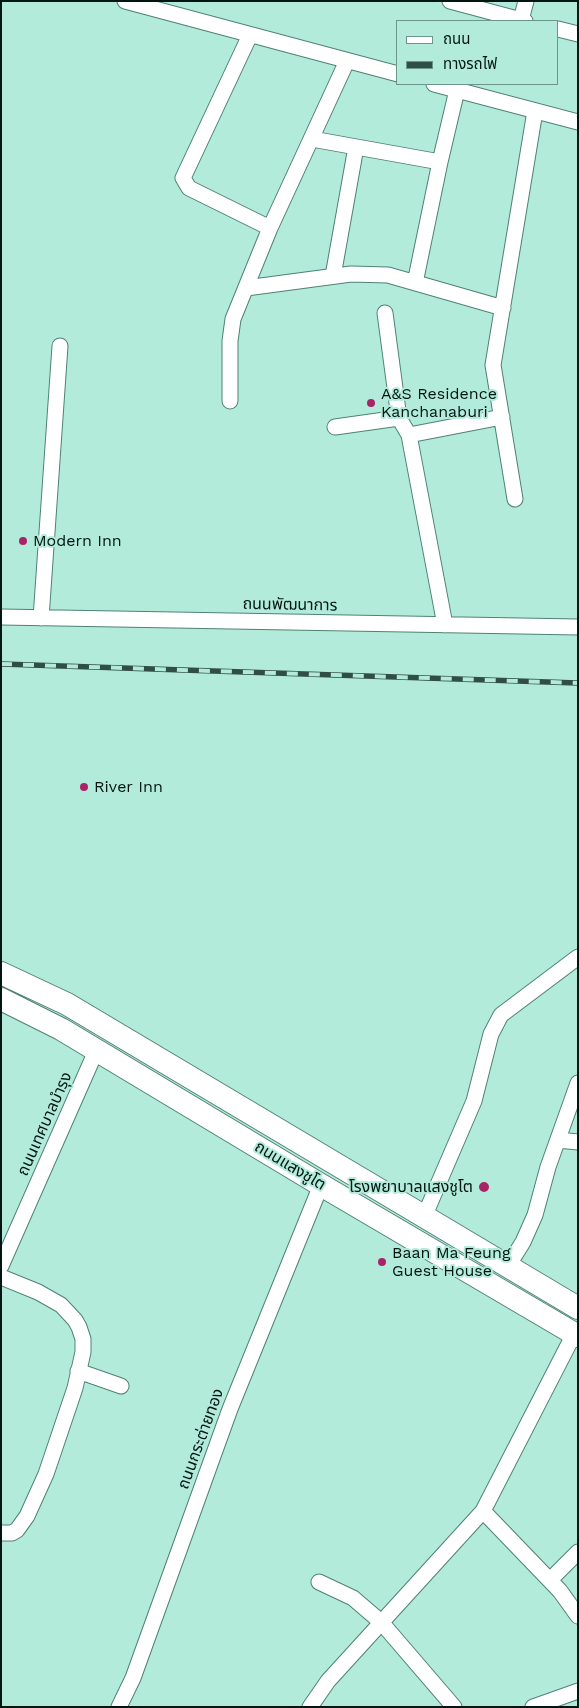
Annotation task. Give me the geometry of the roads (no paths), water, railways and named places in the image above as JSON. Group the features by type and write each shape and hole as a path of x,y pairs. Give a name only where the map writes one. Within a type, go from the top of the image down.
{"main road":[{"name":"ถนนแสงชูโต","path":"1,973 66,1004 578,1308"},
{"name":"ถนนแสงชูโต","path":"1,998 61,1029 576,1335"}],"street":[{"path":"125,1 396,73"},
{"path":"450,1 519,20"},
{"path":"523,20 526,1"},
{"path":"559,29 578,34"},
{"path":"250,35 183,178 189,188 270,228"},
{"path":"230,401 230,341 233,319 270,228 347,60"},
{"path":"438,85 578,122"},
{"path":"415,283 457,90"},
{"path":"515,499 493,364 535,111"},
{"path":"312,139 440,162"},
{"path":"333,276 356,147"},
{"path":"246,288 352,274 388,275 502,308"},
{"path":"385,312 399,418 408,435 446,625"},
{"path":"41,618 60,346"},
{"path":"408,435 502,417"},
{"path":"334,427 399,418"},
{"name":"ถนนพัฒนาการ","path":"1,617 578,627"},
{"path":"424,1217 474,1101 492,1034 501,1015 578,957"},
{"name":"ถนนเทศบาลบำรุง","path":"1,1266 96,1051"},
{"path":"508,1266 523,1242 535,1215 548,1167 578,1083"},
{"path":"558,1140 578,1142"},
{"name":"ถนนกระต่ายทอง","path":"119,1707 133,1678 230,1409 321,1185"},
{"path":"1,1277 38,1292 61,1305 76,1320 83,1339 83,1352 75,1388 46,1474 27,1516 17,1530 12,1533 1,1534"},
{"path":"310,1707 328,1681 483,1511 576,1335"},
{"path":"78,1371 121,1386"},
{"path":"483,1511 560,1591 578,1616"},
{"path":"550,1580 578,1552"},
{"path":"319,1582 353,1598 381,1622 454,1707"},
{"path":"532,1707 578,1691"}],"railway":[{"path":"1,664 578,683"}],"place":[{"name":"A&S Residence Kanchanaburi","path":"371,403"},
{"name":"Modern Inn","path":"23,541"},
{"name":"River Inn","path":"84,787"},
{"name":"โรงพยาบาลแสงชูโต","path":"484,1187"},
{"name":"Baan Ma Feung Guest House","path":"382,1262"}]}
